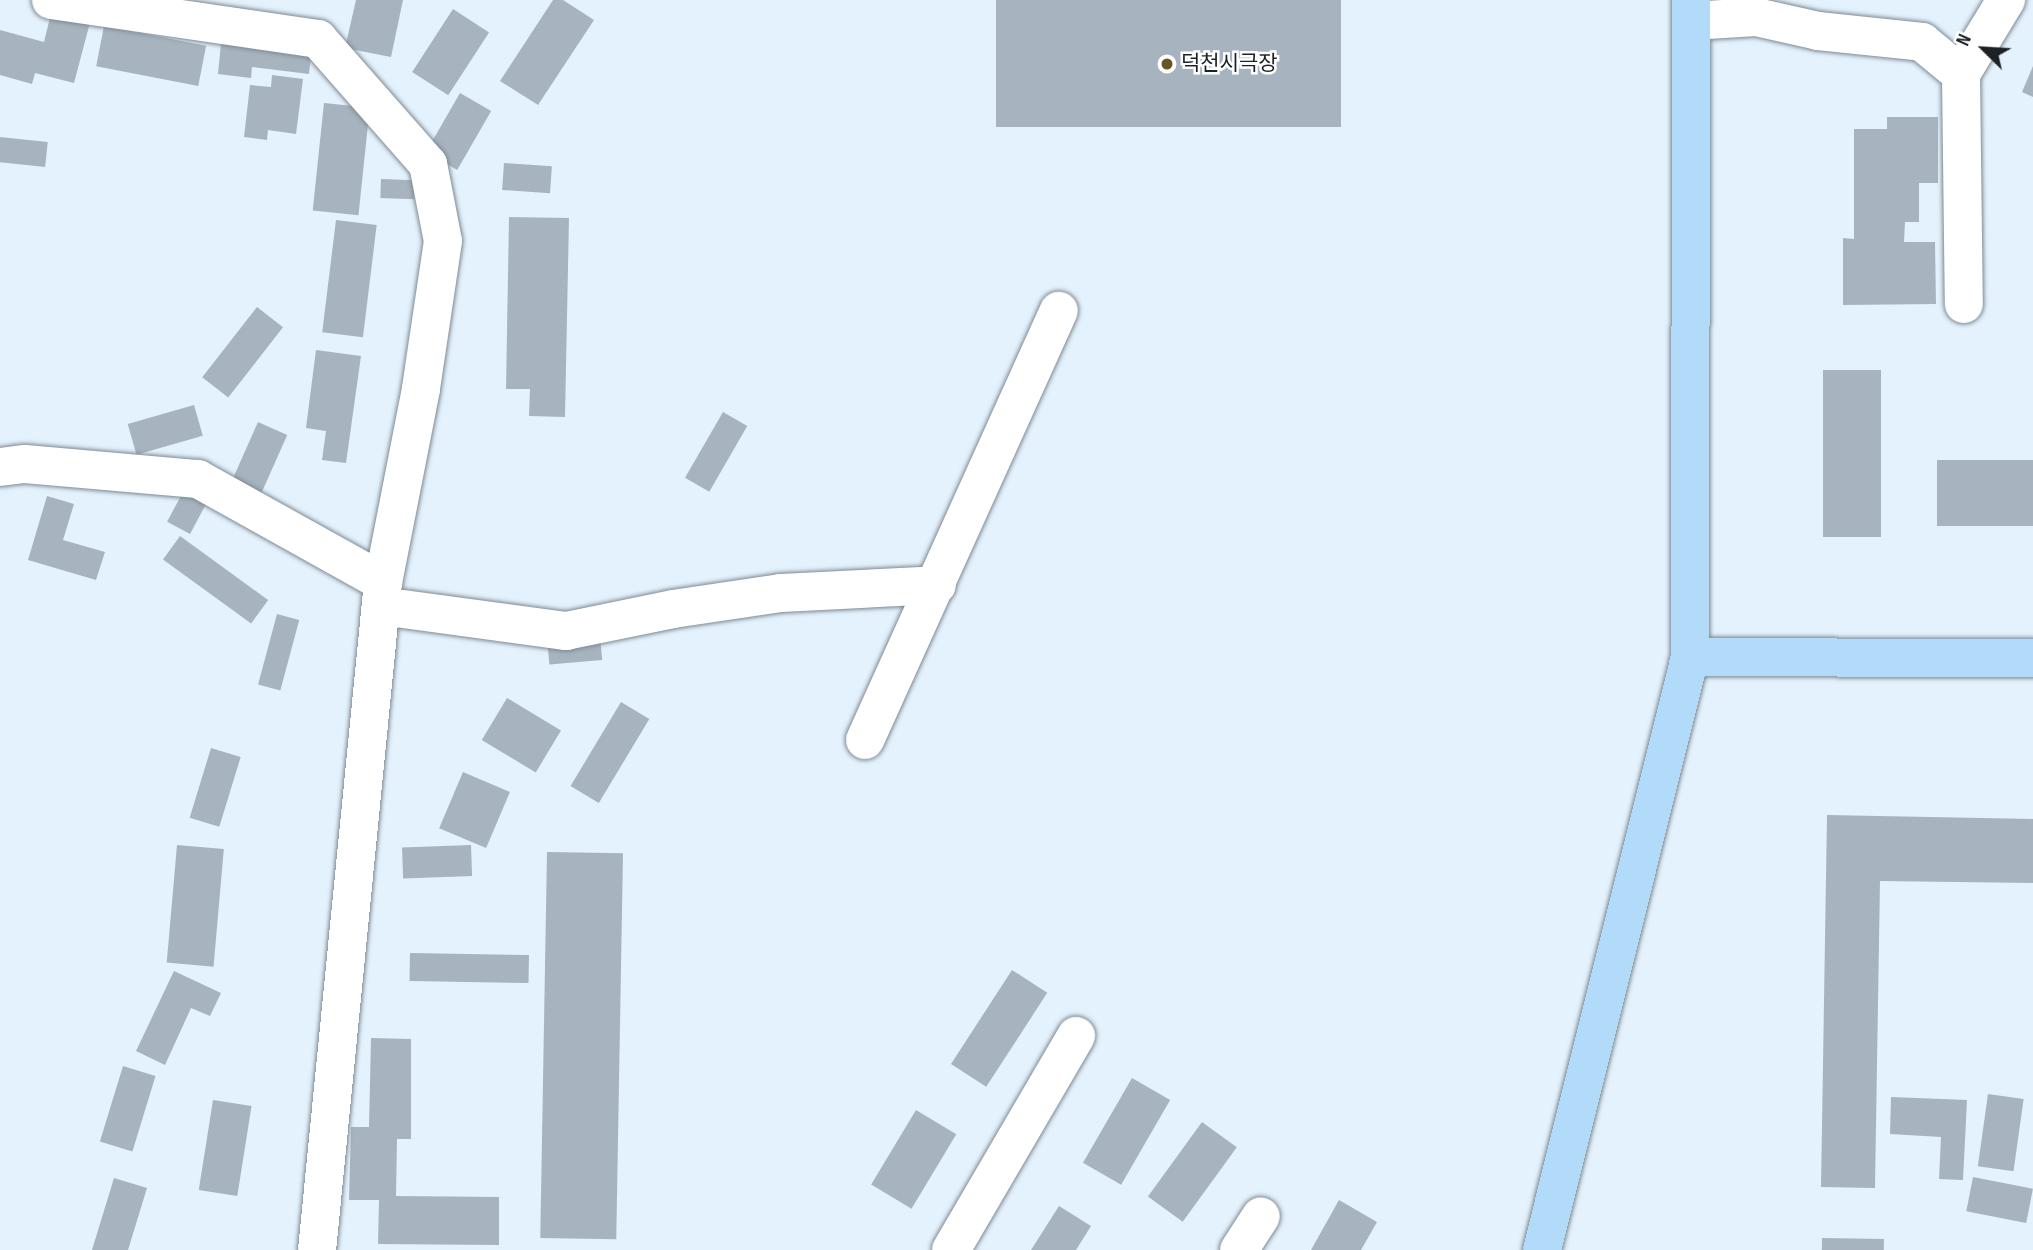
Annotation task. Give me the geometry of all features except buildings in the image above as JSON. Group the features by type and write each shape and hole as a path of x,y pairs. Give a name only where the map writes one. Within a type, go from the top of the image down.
{"main road":[{"path":"1542,1250 1690,657 1691,11"},
{"path":"1690,657 2033,658"}],"street":[{"path":"51,0 318,39 428,164 443,241 421,388 382,594 317,1250"},
{"path":"1964,304 1961,74 2006,0"},
{"path":"1691,11 1756,17 1818,31 1922,42 1961,74"},
{"path":"865,740 1059,311"},
{"path":"0,467 25,464 198,479 382,594 566,631 673,609 781,593 937,584"},
{"path":"951,1250 1076,1036"},
{"path":"1239,1250 1261,1216"}],"place":[{"name":"덕천시극장","path":"1167,64"}]}
